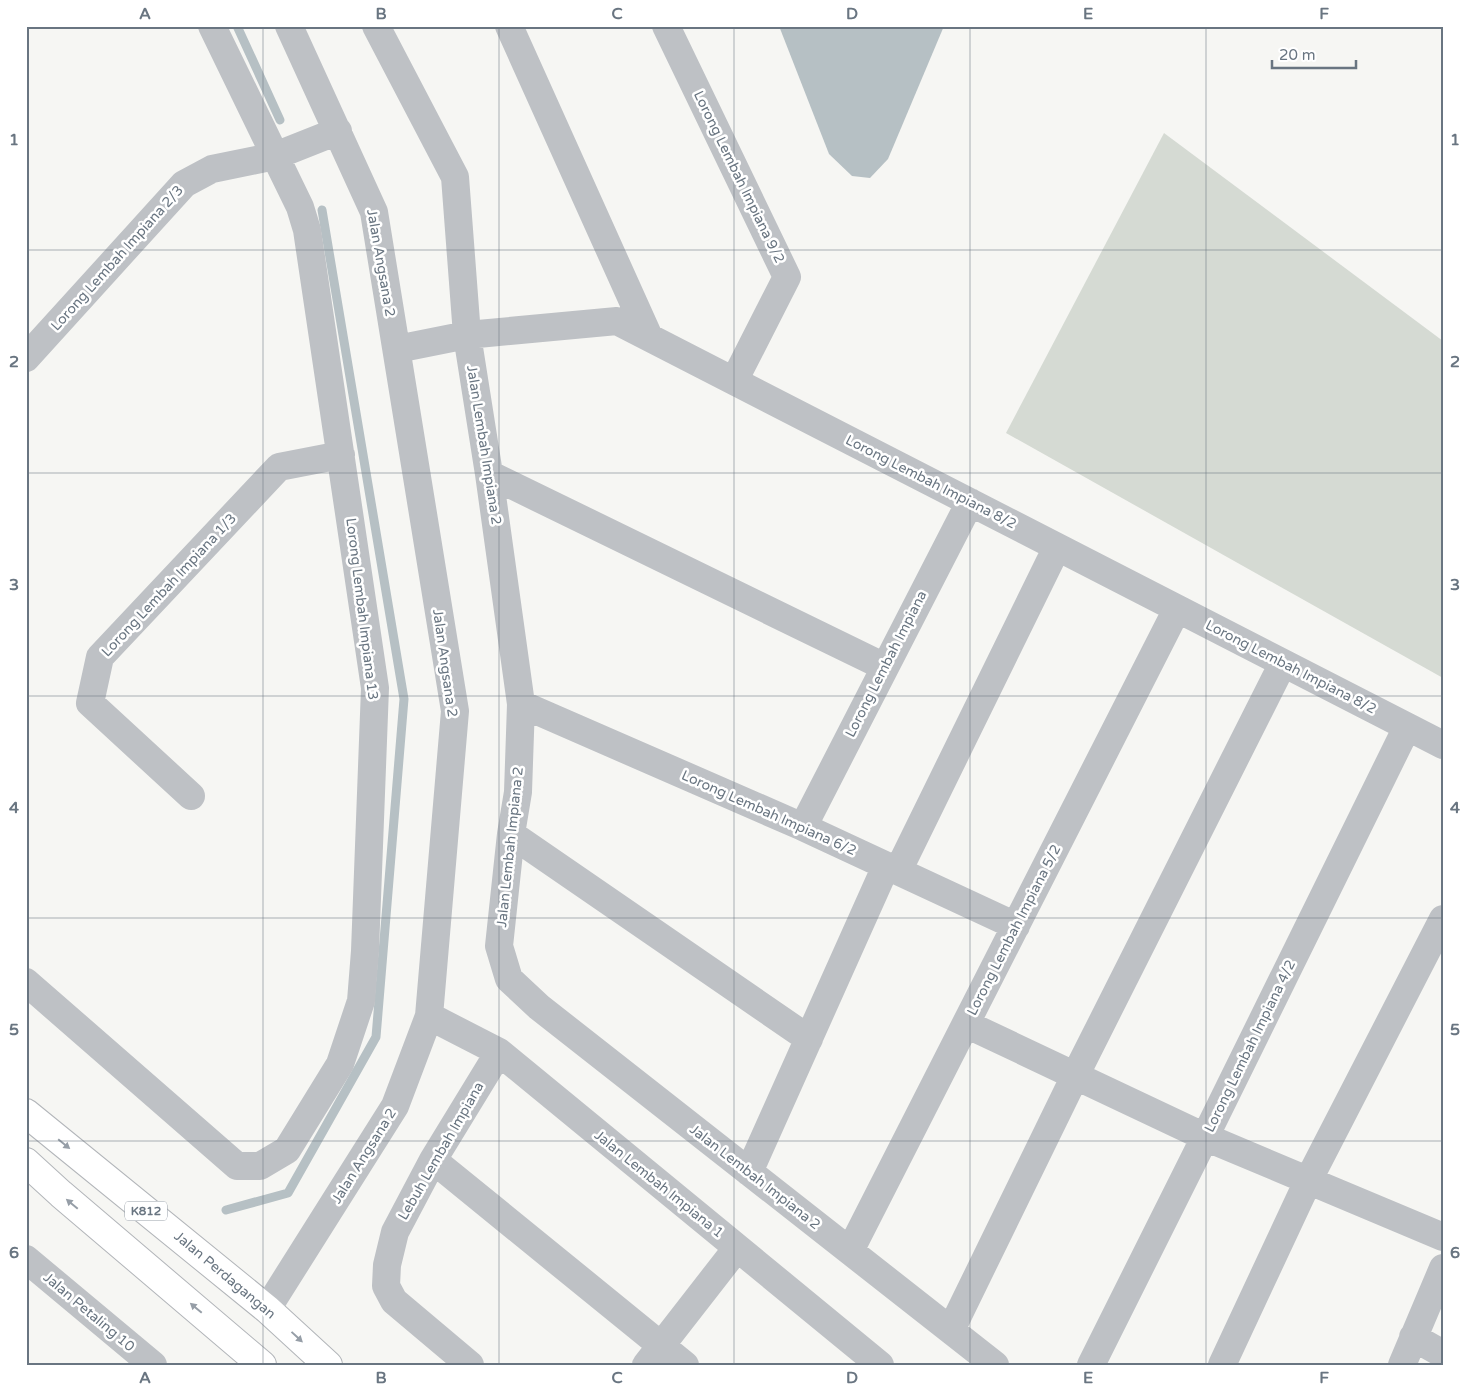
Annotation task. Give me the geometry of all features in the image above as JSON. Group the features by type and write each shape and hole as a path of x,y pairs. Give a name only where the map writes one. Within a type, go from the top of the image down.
{"main road":[{"name":"Jalan Perdagangan","path":"26,1113 267,1309 328,1365"},
{"path":"26,1162 60,1194 262,1365"}],"street":[{"name":"Lorong Lembah Impiana 13","path":"26,982 237,1166 260,1166 287,1150 340,1064 361,1001 365,951 375,688 307,230 300,206 212,26"},
{"name":"Jalan Angsana 2","path":"267,1309 395,1106 429,1016 455,711 374,212 289,26"},
{"name":"Jalan Lembah Impiana 2","path":"376,26 455,177 467,334 489,474 521,704 518,792 511,834 499,946 509,979 539,1007 995,1365"},
{"path":"509,26 649,337"},
{"name":"Lorong Lembah Impiana 9/2","path":"666,26 787,276 734,381"},
{"name":"Lorong Lembah Impiana 2/3","path":"26,358 184,184 212,169 275,156 338,131"},
{"name":"Lorong Lembah Impiana 8/2","path":"396,349 467,334 617,321 1443,745"},
{"name":"Lorong Lembah Impiana 1/3","path":"191,796 90,703 100,658 279,467 341,455"},
{"path":"489,474 885,667"},
{"name":"Lorong Lembah Impiana","path":"803,827 970,502"},
{"path":"750,1172 809,1039 892,868 1057,547"},
{"name":"Lorong Lembah Impiana 5/2","path":"850,1251 1177,610"},
{"path":"951,1330 1075,1076 1283,663"},
{"name":"Lorong Lembah Impiana 6/2","path":"521,704 803,827 1016,926"},
{"name":"Lorong Lembah Impiana 4/2","path":"1091,1365 1406,727"},
{"path":"511,834 809,1039"},
{"path":"1222,1365 1308,1181 1443,919"},
{"name":"Jalan Lembah Impiana 1","path":"429,1016 499,1052 880,1365"},
{"path":"966,1024 1205,1137 1443,1237"},
{"name":"Lebuh Lembah Impiana","path":"470,1365 394,1301 386,1286 387,1265 395,1232 433,1160 499,1052"},
{"path":"433,1160 654,1355 685,1365"},
{"path":"654,1355 737,1248"},
{"name":"Jalan Petaling 10","path":"26,1259 153,1365"},
{"path":"1402,1365 1443,1268"},
{"path":"1413,1338 1443,1354"}],"shaded area":[{"path":"779,26 944,26 888,159 870,178 852,176 829,154"},
{"path":"1164,133 1443,341 1443,678 1006,433"}],"waterway":[{"path":"237,26 280,120"},
{"path":"226,1210 288,1193 376,1037 404,699 322,210"}]}
